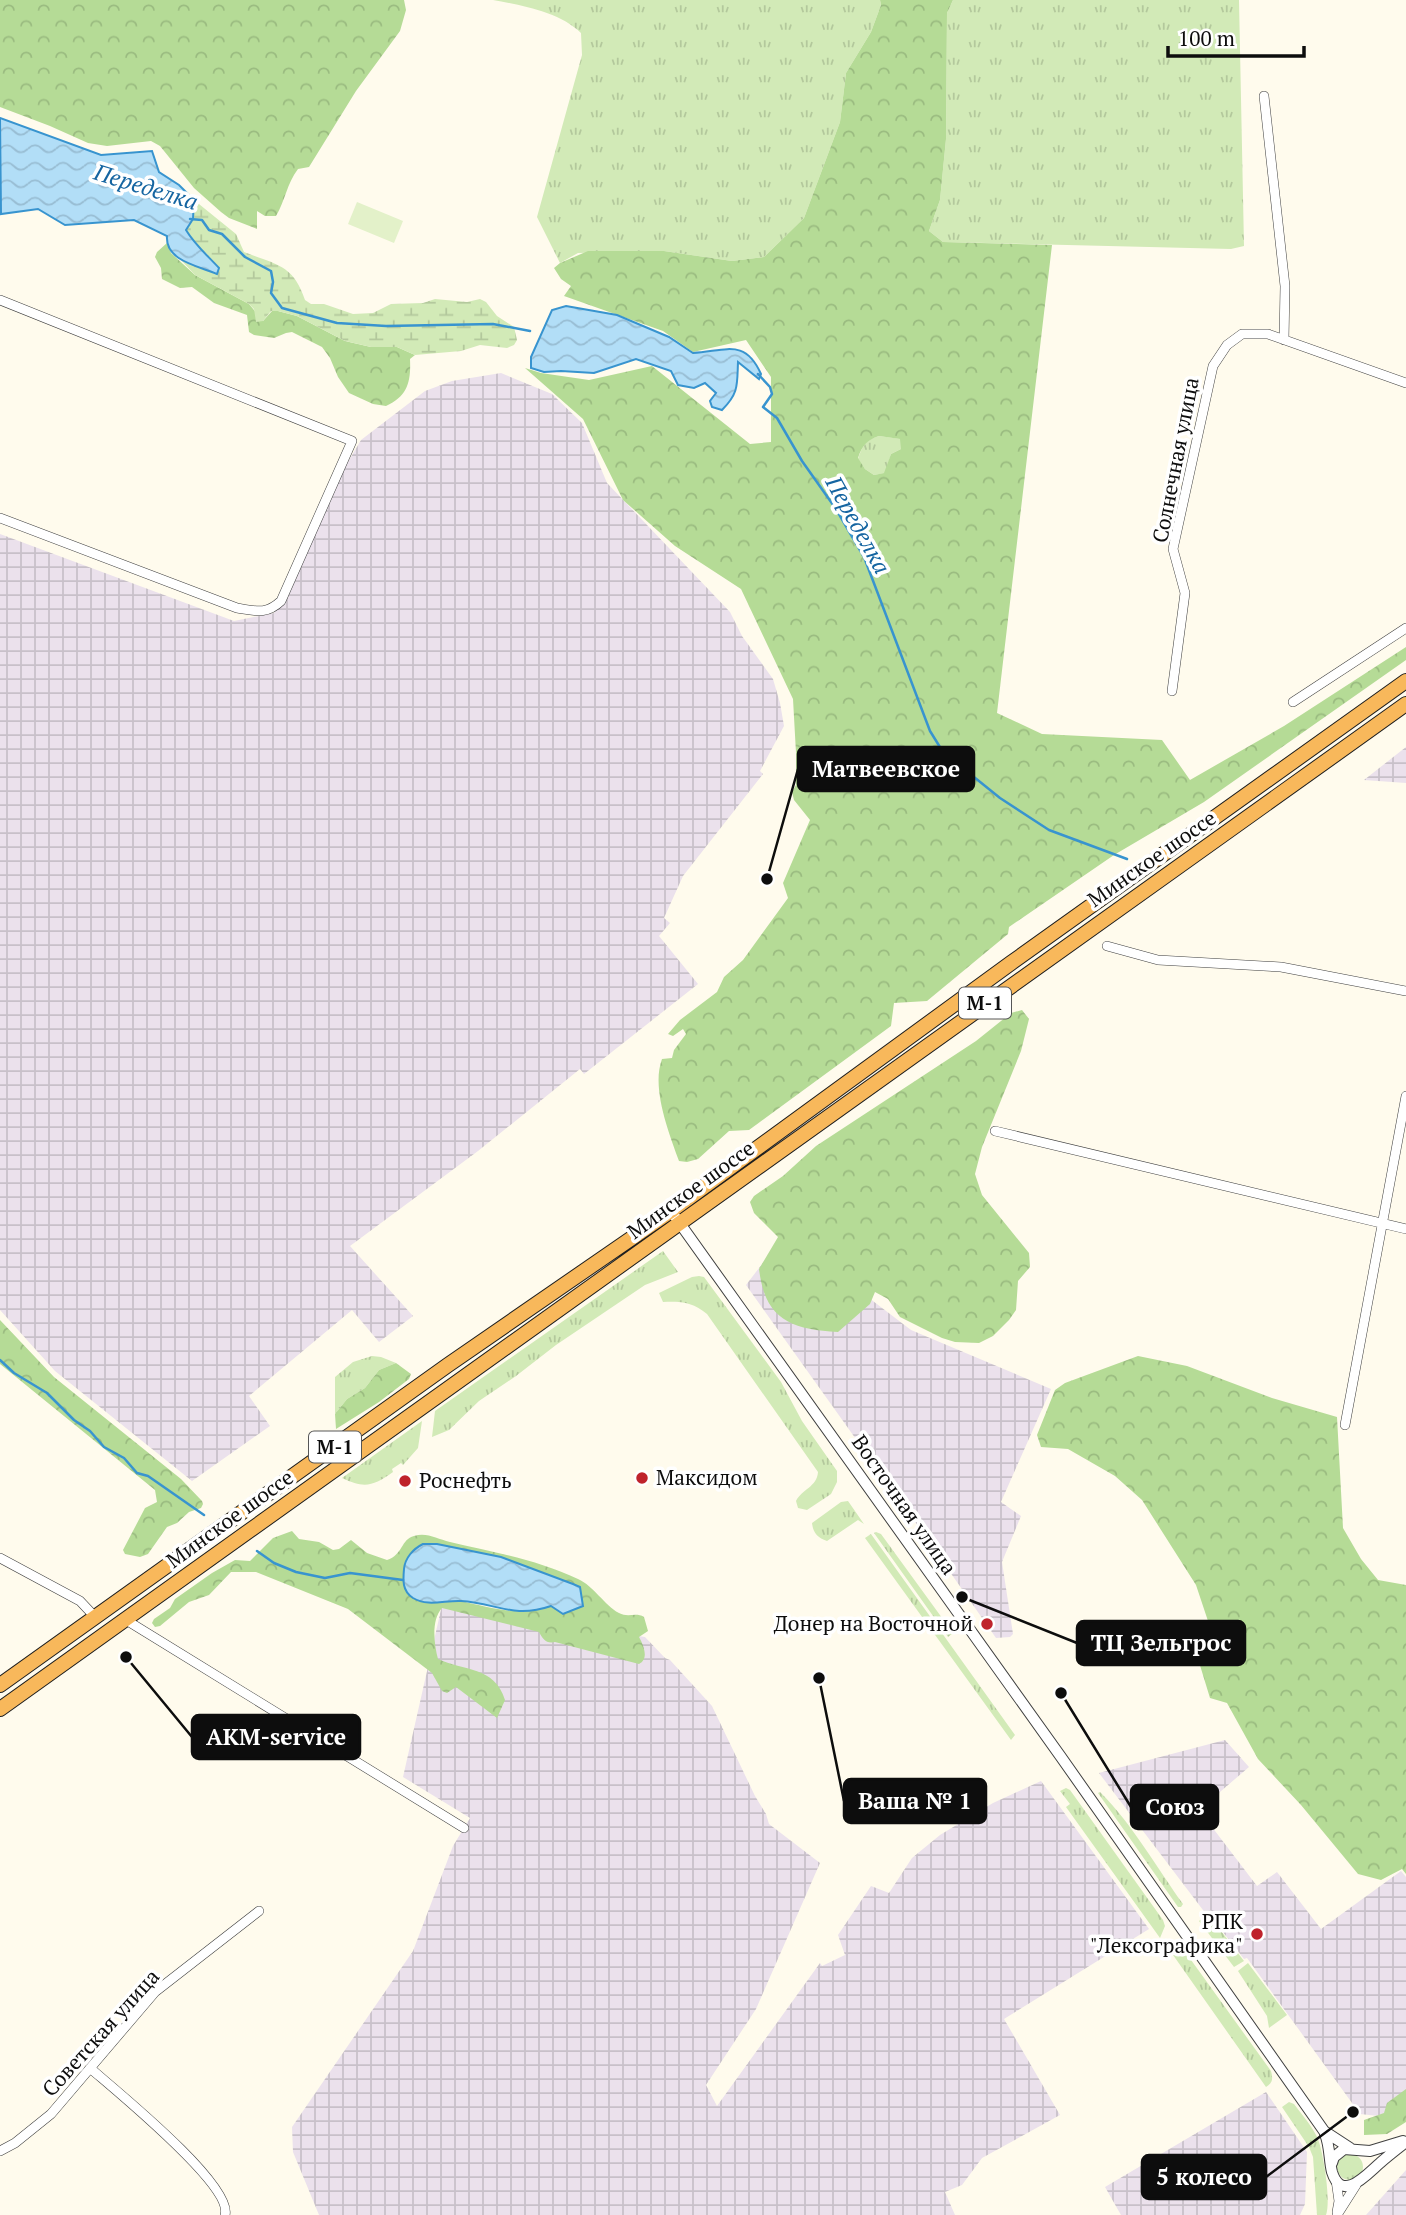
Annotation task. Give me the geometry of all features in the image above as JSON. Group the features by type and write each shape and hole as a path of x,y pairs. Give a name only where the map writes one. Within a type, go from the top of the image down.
{"highway":[{"name":"Минское шоссе","path":"0,1685 448,1365 671,1211 1011,962 1406,681"},
{"name":"Минское шоссе","path":"0,1709 1406,704"}],"street":[{"path":"1264,96 1285,286 1284,340"},
{"path":"0,300 352,441 281,601 272,610 260,612 237,608 0,518"},
{"name":"Солнечная улица","path":"1172,691 1185,593 1173,549 1213,366 1227,345 1242,334 1268,334 1406,383"},
{"path":"1293,702 1406,628"},
{"path":"1107,946 1158,961 1281,967 1406,990"},
{"path":"1345,1425 1406,1096"},
{"path":"995,1131 1406,1229"},
{"name":"Восточная улица","path":"671,1211 1324,2131 1332,2163"},
{"path":"0,1558 80,1601 96,1618"},
{"path":"126,1620 464,1828"},
{"name":"Советская улица","path":"0,2151 15,2143 51,2113 155,1992 259,1911"},
{"path":"90,2068 201,2170 226,2207 225,2215"},
{"name":"Восточная улица","path":"1324,2131 1355,2150"},
{"path":"1336,2215 1339,2202 1332,2163 1338,2152 1382,2148 1406,2141"},
{"path":"1336,2215 1361,2181 1406,2141"},
{"path":"1355,2150 1368,2163 1361,2181"},
{"path":"1336,2180 1342,2184 1361,2181"}],"shaded area":[{"path":"501,373 552,394 582,423 607,483 730,612 742,636 773,679 784,726 760,771 763,774 683,876 664,918 670,923 659,936 698,984 584,1074 580,1069 478,1151 350,1246 413,1316 379,1342 352,1310 249,1396 270,1426 192,1481 55,1371 0,1310 0,534 234,621 274,613 280,606 345,467 361,440 425,391 452,381"},
{"path":"1406,747 1406,783 1364,780"},
{"path":"785,1234 911,1330 1051,1389 1001,1502 1021,1516 1002,1562 1013,1634 1010,1637 996,1638 883,1476 885,1468 863,1449 746,1285"},
{"path":"442,1605 645,1637 712,1706 769,1824 820,1863 756,2009 706,2085 717,2106 820,1963 822,1966 845,1955 838,1935 871,1886 889,1893 912,1858 940,1835 993,1803 1041,1781 1149,1929 1004,2019 1060,2115 982,2158 962,2185 945,2192 955,2215 319,2215 293,2152 292,2127 413,1951 453,1846 470,1818 403,1777"},
{"path":"1225,1740 1249,1767 1199,1810 1257,1886 1277,1872 1321,1929 1401,1871 1406,1877 1406,2119 1360,2114 1247,1958 1244,1959 1208,1913 1206,1914 1099,1773"},
{"path":"1266,2092 1307,2152 1305,2204 1300,2215 1121,2215 1105,2187"},
{"path":"1406,2170 1406,2215 1366,2215"}],"green space":[{"path":"0,0 404,0 406,10 400,31 356,91 309,167 298,169 294,174 276,216 265,216 257,211 257,229 221,212 194,188 160,146 151,141 107,146 88,143 0,107"},
{"path":"493,0 880,0 881,5 871,32 846,73 840,122 804,218 764,257 732,261 664,251 578,253 560,263 537,217 582,55 581,33 551,15"},
{"path":"880,0 953,0 947,13 946,139 940,200 929,231 943,242 1052,245 997,713 1042,734 1162,740 1190,780 1284,726 1406,647 1406,660 1204,802 1114,855 1009,927 1008,934 927,1001 894,1003 891,1026 749,1130 729,1131 698,1159 679,1161 660,1097 659,1071 662,1059 672,1058 674,1050 686,1034 683,1029 673,1036 668,1034 680,1020 717,992 724,977 743,960 788,898 783,883 810,820 794,800 792,792 796,785 793,699 741,589 675,546 623,500 583,419 525,368 589,380 652,366 750,444 771,442 771,377 746,340 693,352 663,331 564,296 571,286 561,279 554,268 588,251 664,251 732,261 764,257 804,218 840,122 846,73 871,32 881,5","holes":["879,436 900,439 901,449 891,454 884,473 874,475 865,469 858,458 866,444"]},
{"path":"953,0 1239,0 1244,246 1231,249 943,242 929,231 940,200 946,139 947,13"},
{"path":"194,200 236,234 244,252 274,263 289,272 305,300 311,304 324,304 353,314 373,313 391,304 423,303 435,299 467,302 480,299 486,302 497,316 514,327 517,340 507,348 480,345 461,351 415,355 397,347 371,347 345,341 297,316 278,311 271,311 263,321 256,322 254,309 249,304 195,275 181,260 216,274 207,254 194,245 186,230 193,219"},
{"path":"357,202 403,221 394,243 348,224"},
{"path":"167,243 171,253 195,275 249,304 263,321 272,311 278,311 297,316 345,341 371,347 397,347 415,355 410,359 409,381 404,393 386,406 373,404 349,393 322,347 292,332 274,338 254,335 249,332 247,315 214,303 192,287 180,288 162,279 161,268 155,257"},
{"path":"879,436 901,439 901,449 891,454 885,473 874,475 865,469 858,459 865,444"},
{"path":"1022,1010 1029,1019 1021,1051 982,1147 975,1174 982,1195 1029,1253 1030,1267 1018,1281 1016,1310 1009,1320 993,1336 979,1343 955,1342 900,1317 888,1299 875,1292 870,1304 838,1332 806,1328 783,1318 767,1300 759,1269 778,1237 754,1213 750,1202 754,1196 783,1176 816,1146 976,1041 1011,1013"},
{"path":"663,1251 678,1272 645,1285 479,1401 449,1430 432,1437 435,1411"},
{"path":"699,1276 704,1277 781,1382 802,1421 837,1471 837,1482 831,1494 807,1510 798,1508 796,1501 812,1485 818,1472 707,1314 686,1303 663,1302 659,1293"},
{"path":"0,1320 54,1377 181,1479 202,1501 201,1508 189,1512 177,1523 167,1527 148,1554 140,1557 125,1554 123,1550 145,1508 157,1502 155,1490 0,1364"},
{"path":"372,1356 396,1363 379,1370 365,1388 347,1399 335,1414 335,1377 353,1362"},
{"path":"1138,1356 1187,1366 1272,1398 1337,1417 1343,1528 1361,1559 1378,1580 1406,1585 1406,1874 1402,1869 1381,1880 1358,1874 1301,1805 1258,1759 1227,1703 1210,1698 1195,1649 1210,1627 1196,1585 1142,1500 1115,1476 1068,1449 1041,1447 1037,1435 1055,1390 1065,1383"},
{"path":"396,1363 411,1374 409,1379 336,1429 335,1414 347,1399 365,1388 379,1370"},
{"path":"422,1421 418,1448 403,1465 401,1463 392,1469 393,1472 374,1483 363,1485 342,1478"},
{"path":"848,1501 864,1524 858,1520 827,1541 819,1537 812,1523 841,1502"},
{"path":"292,1531 299,1539 319,1542 333,1550 351,1540 367,1553 387,1560 396,1555 410,1538 419,1535 432,1536 563,1572 584,1582 619,1613 644,1617 648,1631 639,1637 645,1656 639,1664 547,1642 539,1632 442,1608 435,1625 438,1659 477,1671 494,1681 505,1700 497,1718 456,1687 447,1693 442,1691 432,1673 348,1609 256,1572 231,1572 209,1595 189,1602 160,1626 155,1627 152,1623 170,1608 175,1599 212,1573 235,1560 250,1561 273,1538","holes":["437,1544 501,1557 568,1611 563,1613 551,1606 528,1611 506,1610 461,1601"]},
{"path":"874,1533 881,1534 953,1633 948,1637"},
{"path":"871,1534 1015,1735 1011,1740 865,1538"},
{"path":"1066,1788 1163,1920 1165,1926 1160,1938 1066,1807 1070,1804 1060,1791"},
{"path":"1100,1792 1144,1847 1183,1904 1181,1907 1178,1907 1098,1793"},
{"path":"1208,1914 1244,1961 1234,1967 1199,1921"},
{"path":"1172,1942 1181,1946 1271,2071 1272,2080 1266,2087 1166,1945"},
{"path":"1248,1963 1287,2015 1269,2028 1267,2016 1238,1971"},
{"path":"1406,2089 1406,2122 1387,2134 1364,2135 1364,2120 1384,2113 1387,2103"},
{"path":"1289,2102 1294,2104 1308,2122 1319,2142 1325,2168 1326,2215 1317,2215 1313,2157 1282,2107"},
{"path":"1350,2154 1359,2158 1363,2167 1359,2176 1350,2180 1341,2176 1337,2167 1341,2158"}],"water":[{"path":"0,118 101,155 152,151 159,172 179,185 194,200 193,219 186,230 219,268 217,274 177,257 171,251 167,236 134,220 65,225 38,209 1,214"},
{"path":"566,306 617,315 669,337 693,353 725,349 741,351 755,363 761,374 759,379 738,362 736,388 732,399 722,410 712,407 710,401 716,393 705,383 694,388 678,385 671,371 636,359 594,373 544,372 531,368 531,357 552,310"},
{"path":"423,1544 437,1544 501,1557 573,1584 580,1587 583,1606 563,1614 551,1606 538,1610 515,1611 473,1602 419,1601 407,1592 404,1573 408,1558"}],"waterway":[{"name":"Переделка","path":"190,219 202,220 209,230 222,234 245,257 271,271 271,293 282,308 337,323 386,326 493,324 530,331"},
{"name":"Переделка","path":"758,374 770,387 772,394 763,407 777,418 864,557 930,731 943,752 1000,798 1049,830 1127,859"},
{"path":"0,1360 14,1373 47,1393 104,1447 124,1458 137,1473 148,1476 204,1515"},
{"path":"257,1551 274,1563 296,1572 325,1578 350,1573 403,1580"}],"place":[{"name":"Матвеевское","path":"767,879"},
{"name":"Максидом","path":"642,1478"},
{"name":"Роснефть","path":"405,1481"},
{"name":"ТЦ Зельгрос","path":"962,1597"},
{"name":"Донер на Восточной","path":"987,1624"},
{"name":"AKM-service","path":"126,1657"},
{"name":"Ваша № 1","path":"819,1678"},
{"name":"Союз","path":"1061,1693"},
{"name":"РПК \"Лексографика\"","path":"1257,1934"},
{"name":"5 колесо","path":"1353,2112"}]}
